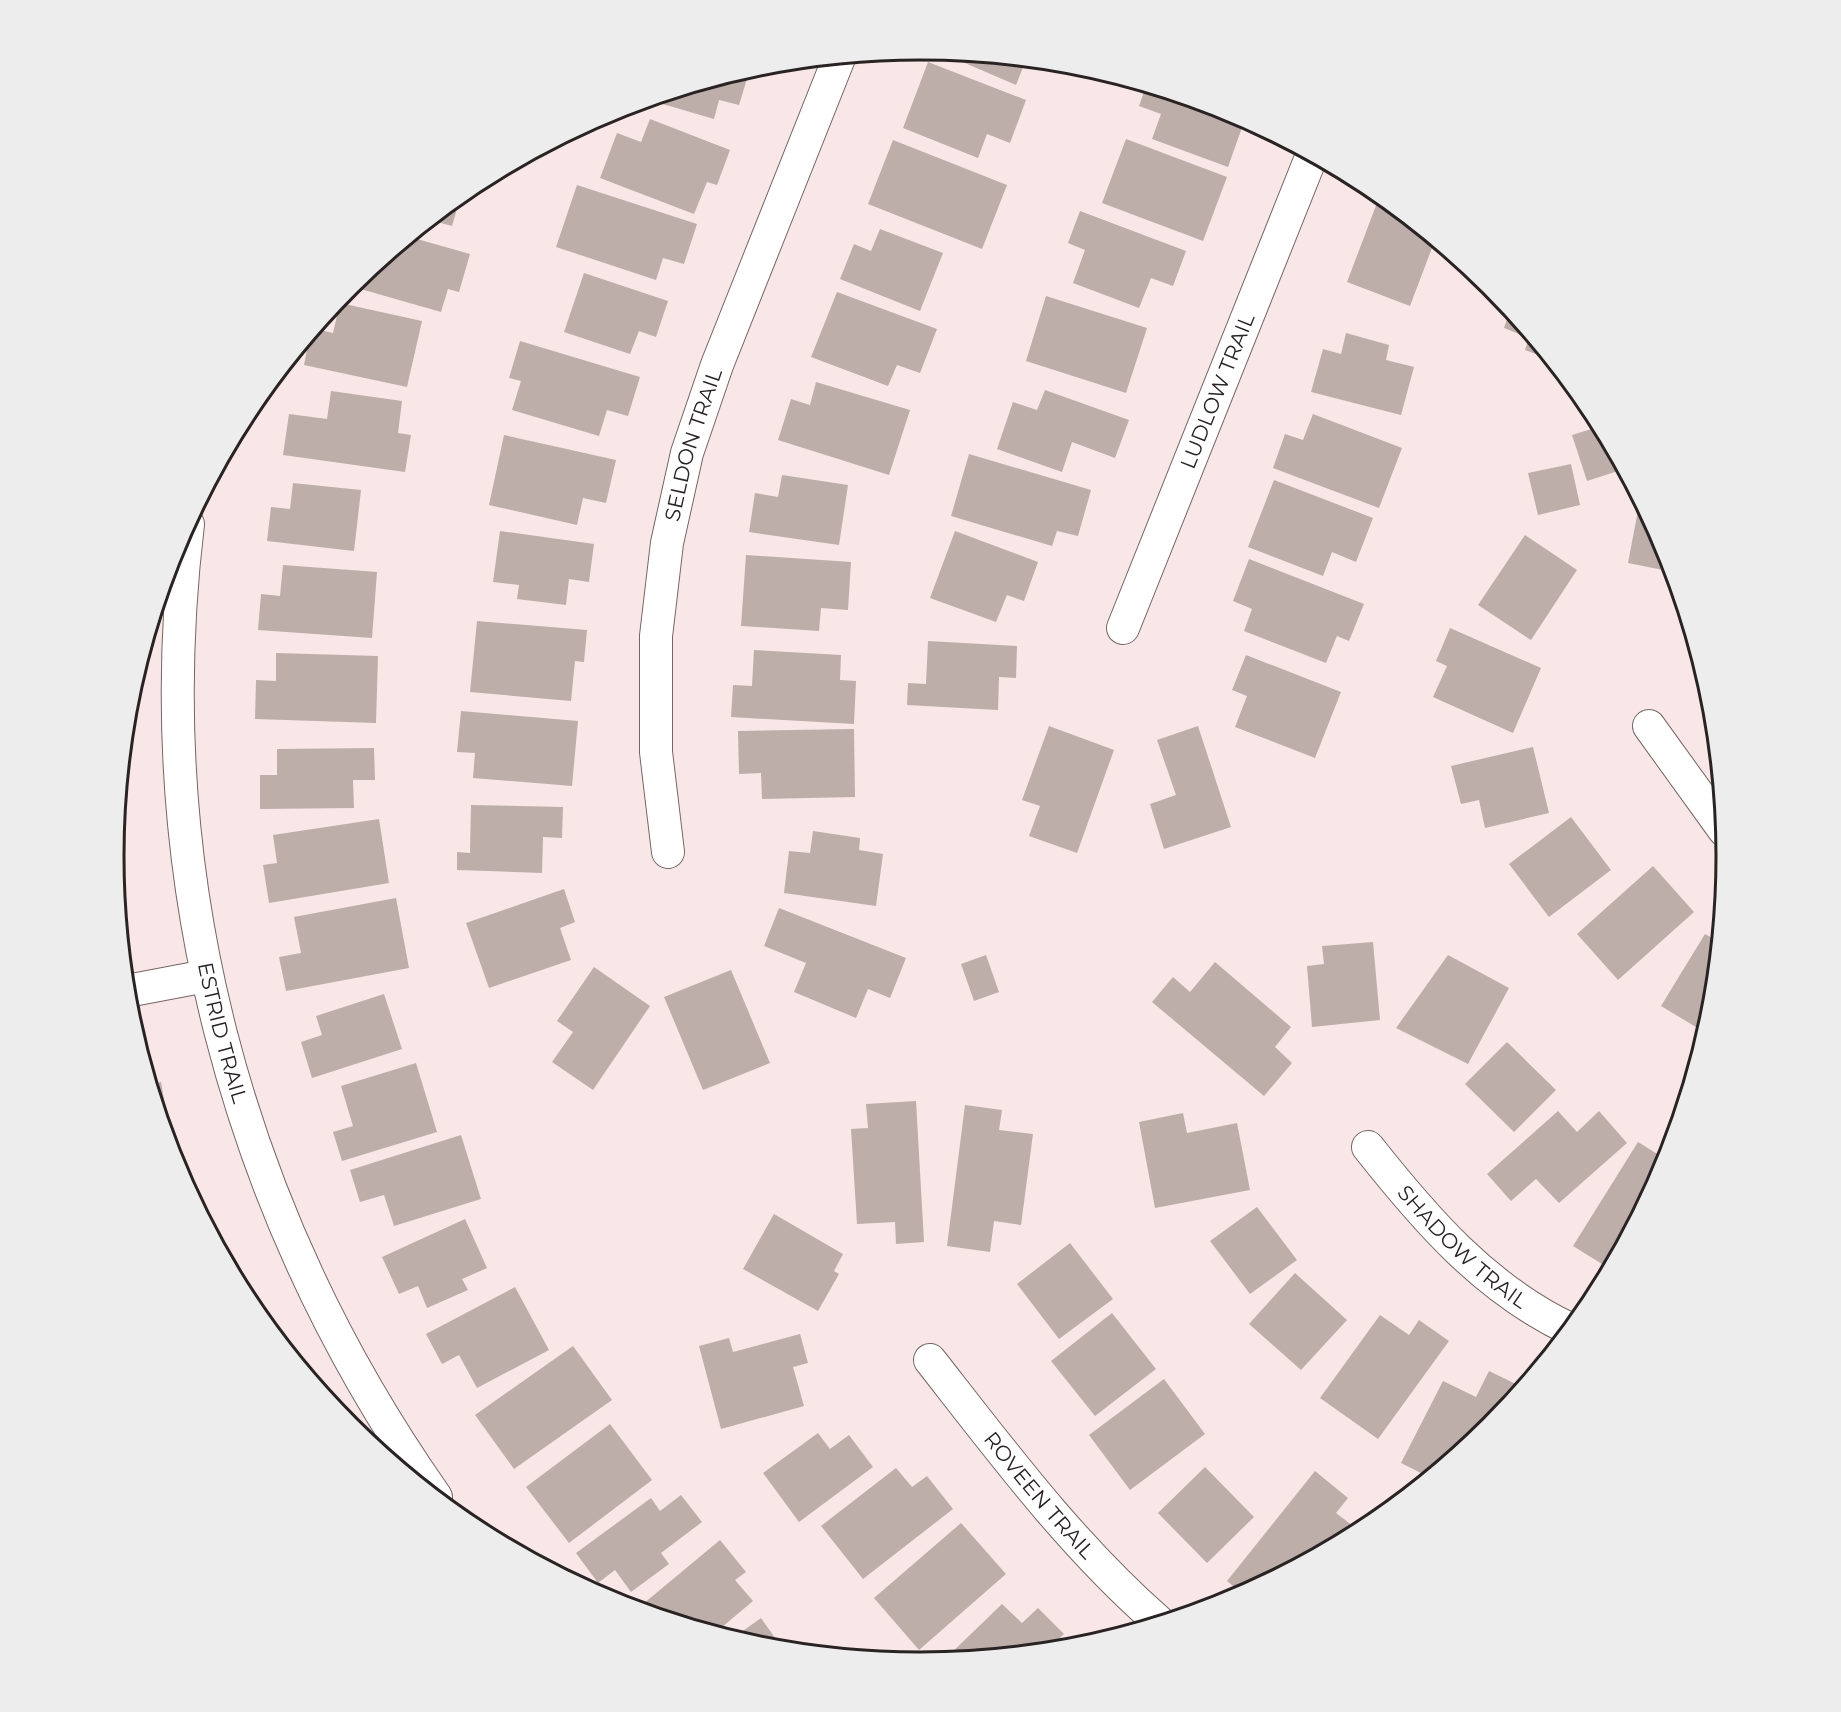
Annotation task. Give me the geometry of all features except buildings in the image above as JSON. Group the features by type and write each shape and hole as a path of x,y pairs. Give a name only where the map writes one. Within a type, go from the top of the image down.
{"street":[{"name":"SELDON TRAIL","path":"668,852 656,752 656,636 666,543 687,453 717,365 836,65"},
{"name":"LUDLOW TRAIL","path":"1123,628 1309,162"},
{"name":"ESTRID TRAIL","path":"185,552 179,598 177,741 190,882 206,976 222,1041 264,1177 321,1308 390,1432 420,1474"},
{"path":"1649,726 1715,818"},
{"path":"136,989 206,976"},
{"name":"SHADOW TRAIL","path":"1368,1148 1424,1218 1464,1257 1507,1292 1563,1325"},
{"name":"ROVEEN TRAIL","path":"930,1360 1048,1510 1119,1588 1153,1617"}]}
